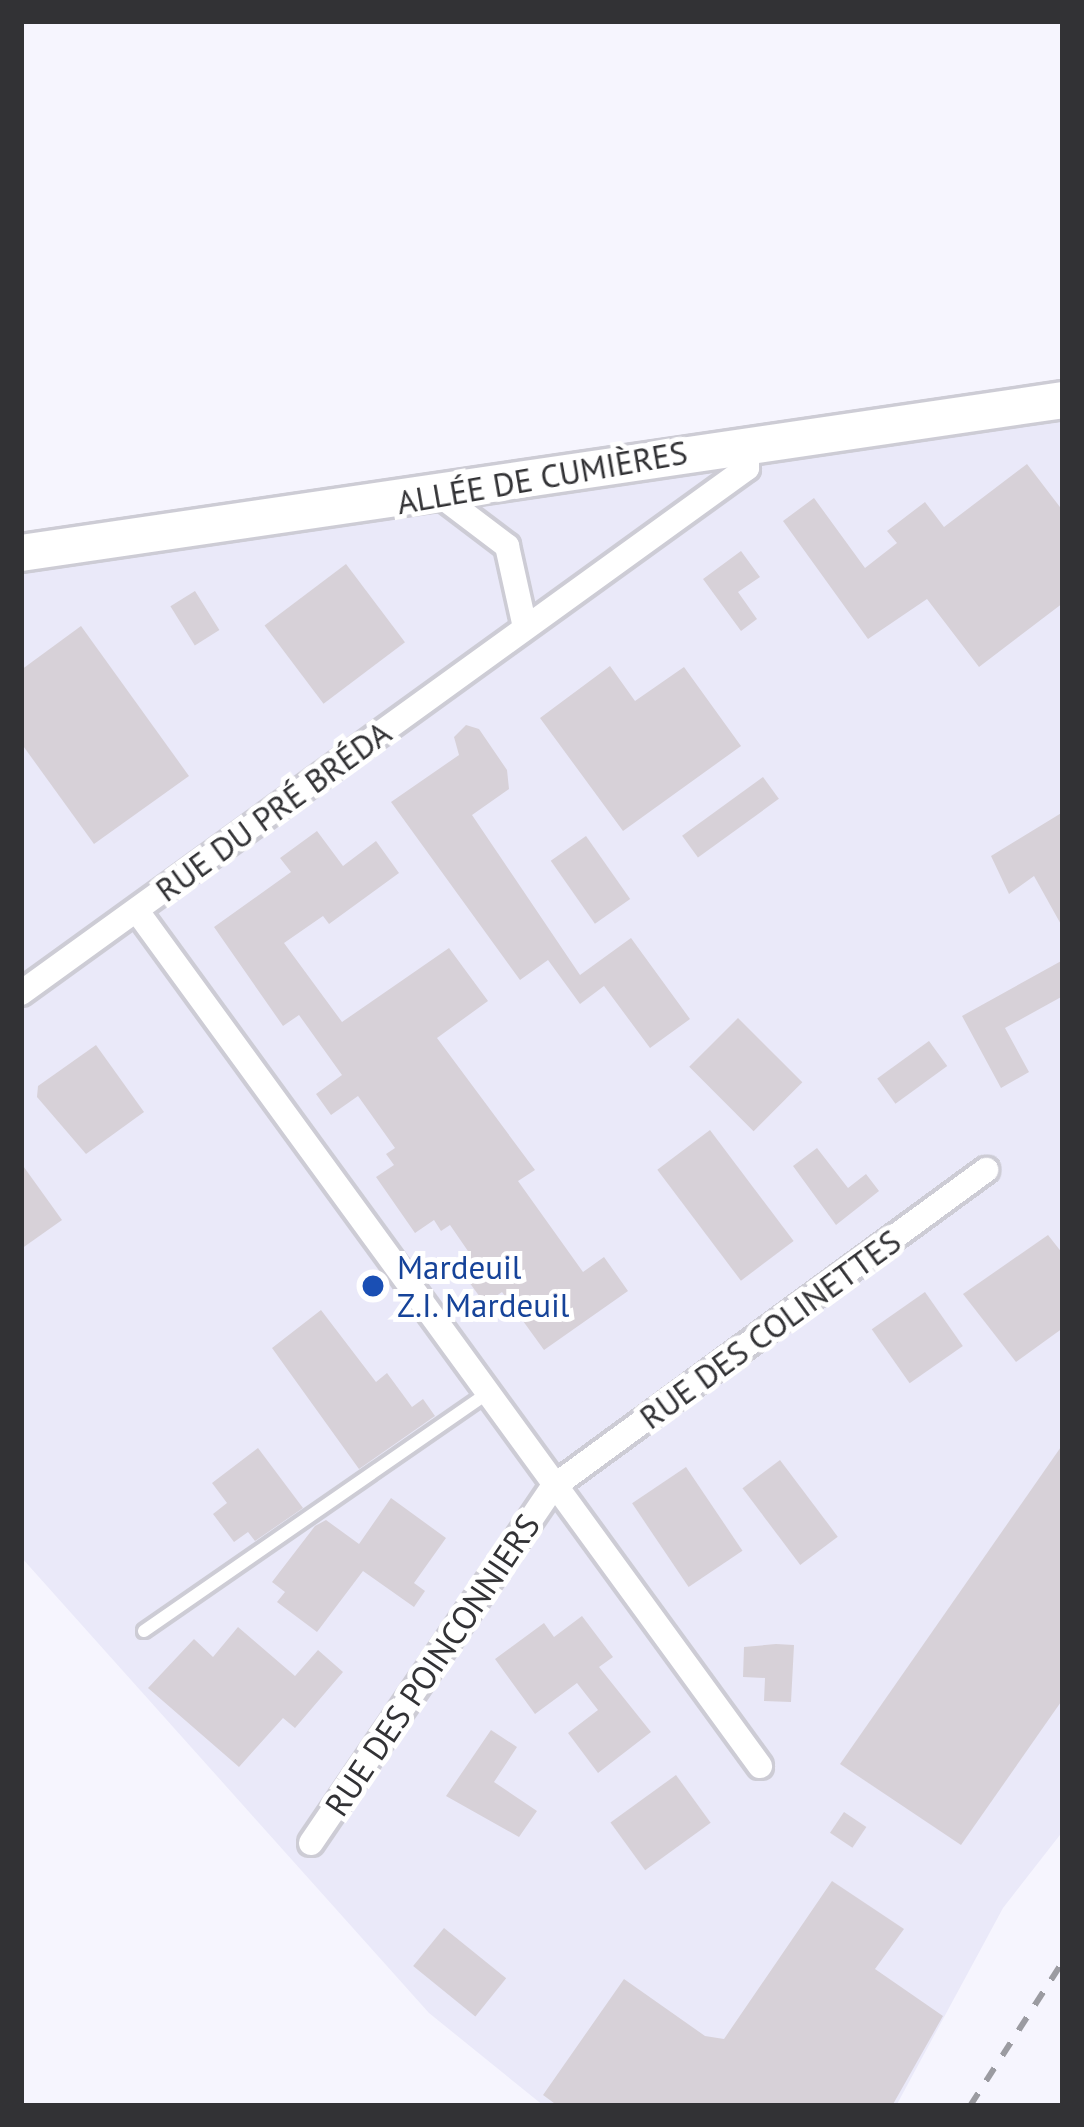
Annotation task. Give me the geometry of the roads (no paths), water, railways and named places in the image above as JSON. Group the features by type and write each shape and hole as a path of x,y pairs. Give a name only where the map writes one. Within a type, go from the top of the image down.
{"main road":[{"name":"ALLÉE DE CUMIÈRES","path":"21,554 441,496 747,442 1060,405"}],"street":[{"name":"RUE DU PRÉ BRÉDA","path":"21,993 747,468 747,442"},
{"path":"441,496 507,546 525,627"},
{"path":"136,911 760,1766"},
{"name":"RUE DES COLINETTES","path":"553,1487 986,1170"},
{"name":"RUE DES POINCONNIERS","path":"311,1843 553,1487"}],"lane":[{"path":"144,1631 486,1394"}],"railway":[{"path":"970,2106 1063,1961"}],"place":[{"name":"Mardeuil Z.I. Mardeuil","path":"373,1286"}]}
